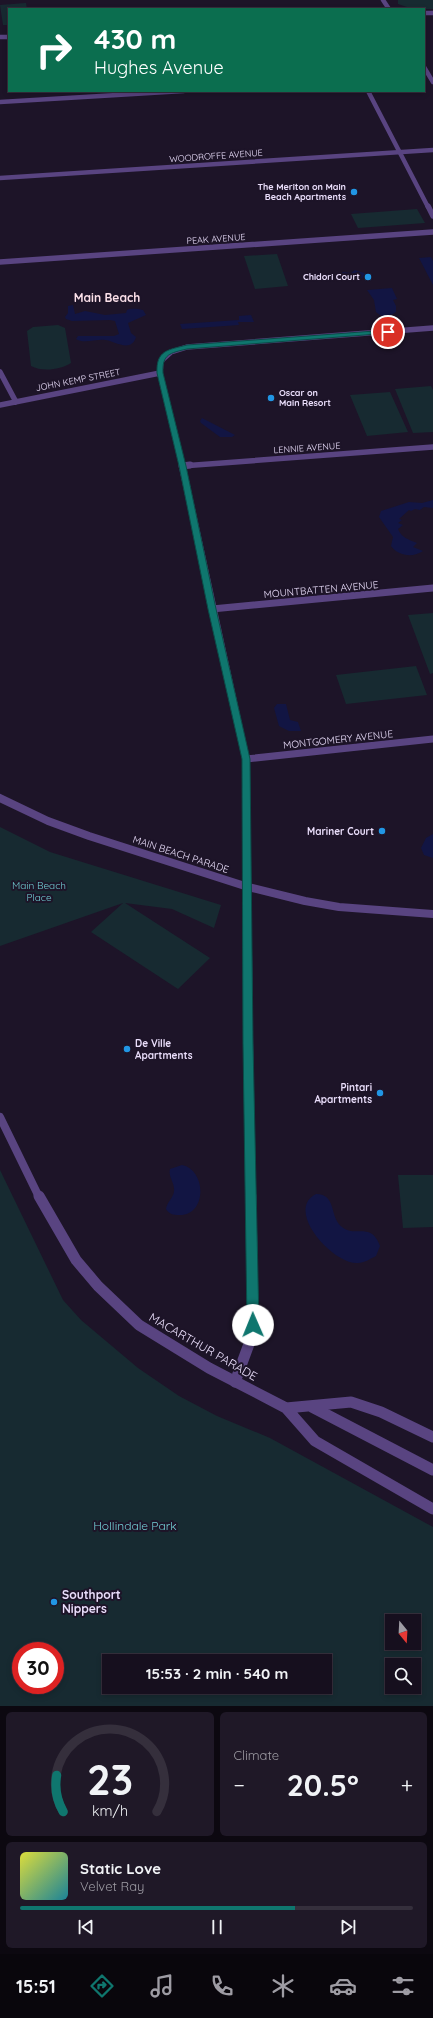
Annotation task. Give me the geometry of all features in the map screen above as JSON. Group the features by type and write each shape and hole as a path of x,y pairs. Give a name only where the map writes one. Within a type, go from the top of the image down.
{"street":[{"path":"429,76 433,82"},
{"path":"0,102 167,92"},
{"path":"369,92 433,216"},
{"name":"WOODROFFE AVENUE","path":"0,178 433,150"},
{"name":"PEAK AVENUE","path":"0,262 433,232"},
{"path":"235,1382 249,1344 253,1325 248,1043 246,759 159,366 161,357 171,351 187,347 433,328"},
{"path":"0,372 16,402"},
{"name":"JOHN KEMP STREET","path":"0,405 160,373"},
{"name":"LENNIE AVENUE","path":"182,466 433,447"},
{"name":"MOUNTBATTEN AVENUE","path":"212,609 433,588"},
{"name":"MONTGOMERY AVENUE","path":"246,759 433,739"},
{"name":"MAIN BEACH PARADE","path":"0,798 48,821 89,836 248,887 332,906 433,914"},
{"name":"MACARTHUR PARADE","path":"0,1117 56,1228 76,1260 98,1286 139,1325 209,1368 286,1408 315,1440 433,1509"},
{"path":"286,1408 351,1402 381,1412 433,1437"},
{"path":"312,1406 433,1470"}],"green space":[{"path":"398,0 433,0 433,9 410,8 398,4"},
{"path":"26,3 27,8 8,8 8,25 3,25 0,5"},
{"path":"417,209 425,223 358,228 351,214"},
{"path":"277,254 288,286 255,289 244,256"},
{"path":"58,325 65,328 71,363 62,367 46,370 31,366 27,331 33,327"},
{"path":"431,386 433,390 433,432 413,433 395,389"},
{"path":"390,392 408,432 367,436 350,395"},
{"path":"433,613 433,673 430,674 408,615"},
{"path":"416,666 427,695 346,704 336,675"},
{"name":"Main Beach Place","path":"0,827 50,852 221,905 214,928 172,909 125,903 210,958 178,989 91,932 123,903 0,946"},
{"name":"Hollindale Park","path":"0,1170 63,1300 81,1320 138,1368 179,1396 217,1416 270,1438 433,1527 433,1706 0,1706"},
{"path":"398,1175 433,1175 433,1227 403,1228"}],"shaded area":[{"path":"431,257 433,261 433,285 419,258"},
{"path":"355,270 370,275 353,281 334,278 343,272 351,273"},
{"path":"392,288 397,299 393,300 396,306 396,312 388,316 383,316 376,312 374,300 367,290"},
{"path":"73,305 75,314 85,311 105,315 126,313 127,310 135,309 143,310 146,315 128,323 131,333 136,337 134,342 130,345 122,345 105,340 82,341 76,339 78,336 114,336 119,334 115,321 72,321 66,319 65,317 68,313 68,306"},
{"path":"251,315 254,322 238,322 239,325 182,329 180,324 239,320 239,316"},
{"path":"202,418 235,435 232,437 220,437 201,423 200,421"},
{"path":"433,500 433,508 424,507 420,510 409,510 399,519 402,520 398,523 403,525 398,529 401,534 417,543 413,547 423,551 415,555 406,555 398,552 391,546 393,537 379,517 381,511 409,502 422,503"},
{"path":"277,704 286,704 290,720 298,722 301,731 289,731 279,726 274,708"},
{"path":"433,834 433,858 424,855 421,848 426,838"},
{"path":"182,1165 190,1169 196,1175 199,1183 199,1201 195,1208 188,1213 175,1215 166,1209 174,1191 170,1169"},
{"path":"316,1194 323,1195 327,1198 330,1202 335,1218 342,1227 352,1231 367,1232 376,1238 380,1246 376,1256 367,1261 358,1263 348,1261 336,1255 325,1246 309,1223 306,1212 308,1202"}],"place":[{"name":"The Meriton on Main Beach Apartments","path":"354,192"},
{"name":"Chidori Court","path":"368,277"},
{"name":"Oscar on Main Resort","path":"271,398"},
{"name":"Mariner Court","path":"382,831"},
{"name":"De Ville Apartments","path":"127,1049"},
{"name":"Pintari Apartments","path":"380,1093"},
{"name":"Southport Nippers","path":"54,1602"}],"district":[{"name":"Main Beach","path":"107,298"}],"route":[{"path":"253,1325 248,1043 246,759 212,609 182,466 160,373 159,362 161,357 171,351 187,347 388,332"}]}
